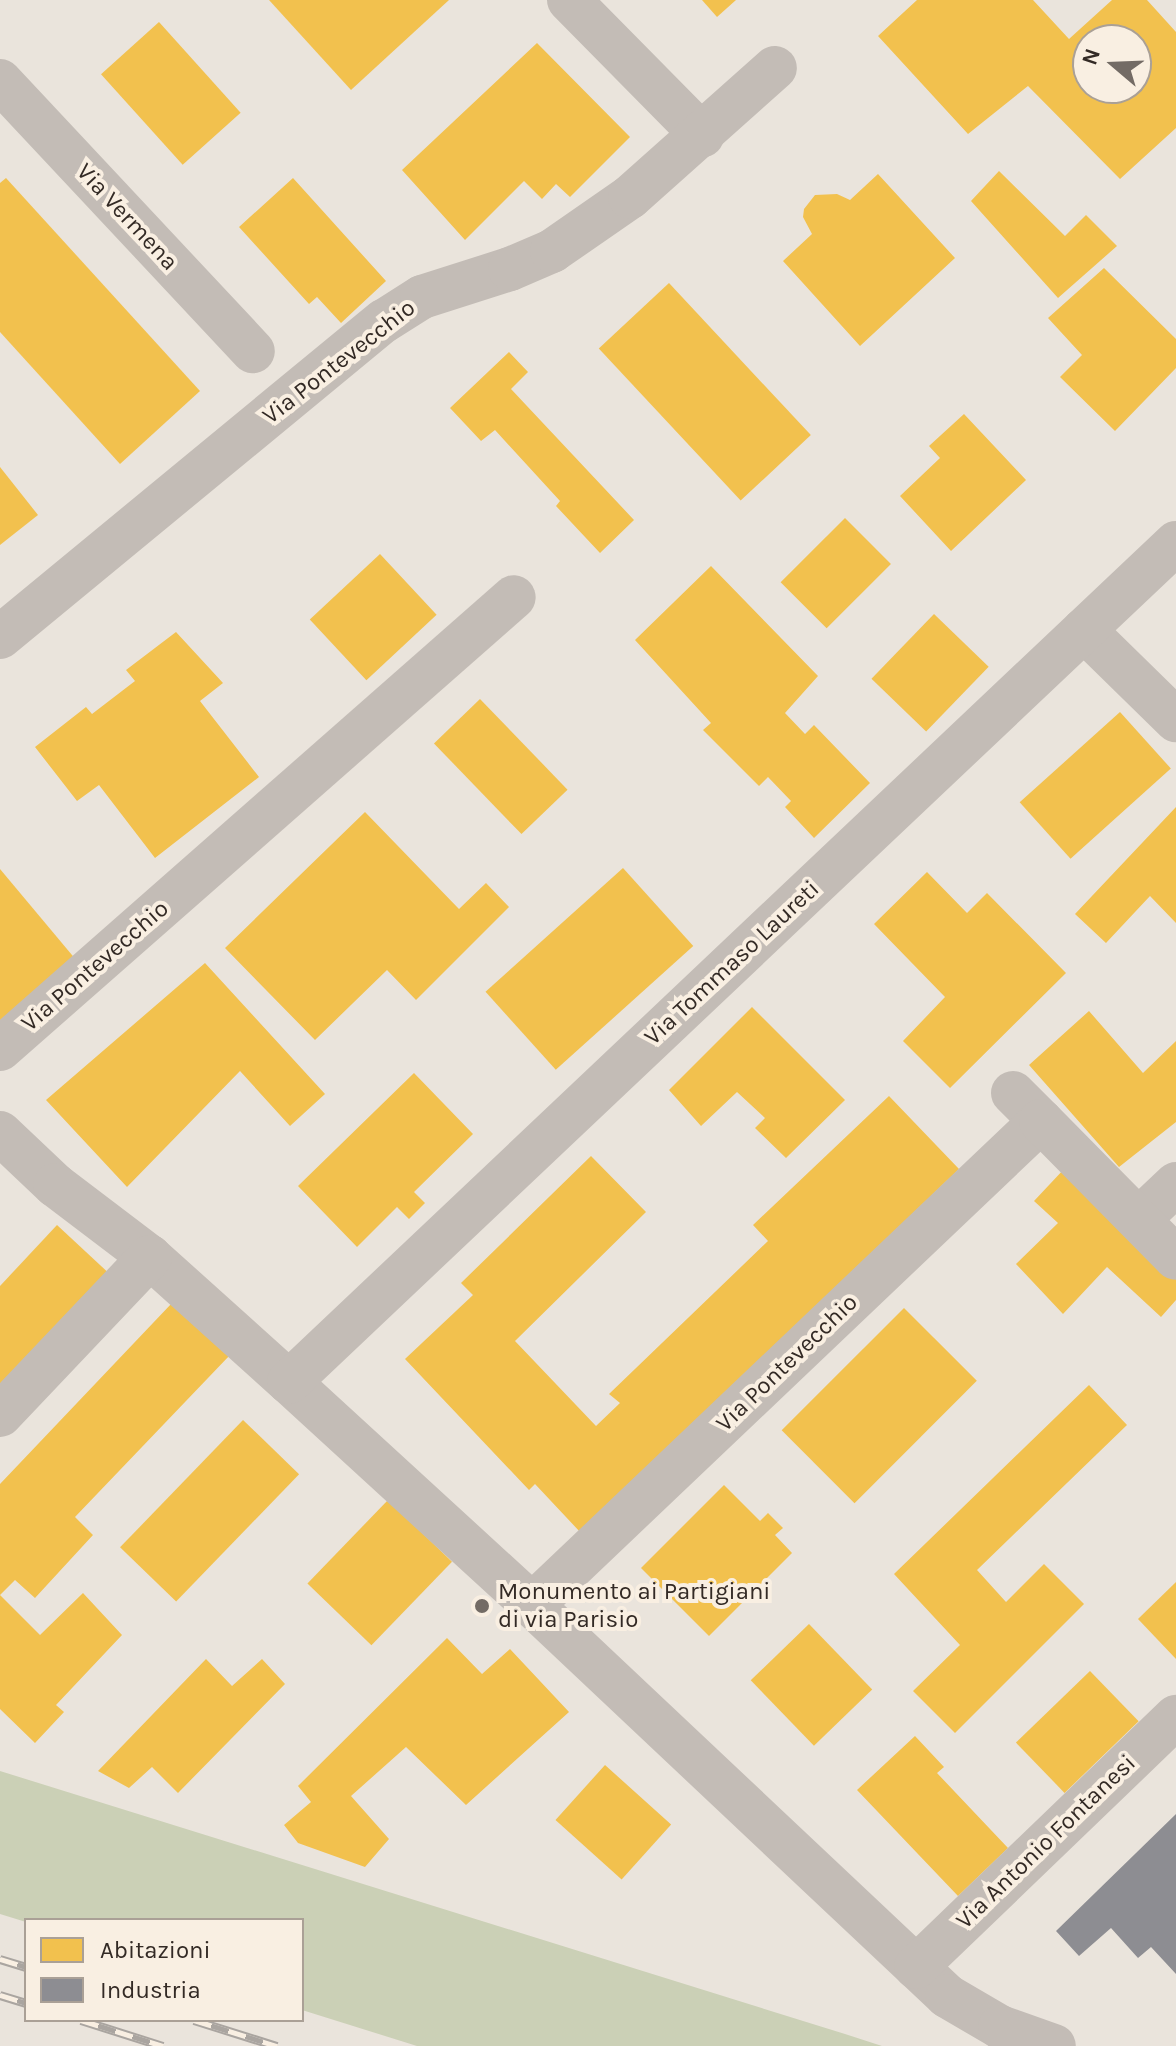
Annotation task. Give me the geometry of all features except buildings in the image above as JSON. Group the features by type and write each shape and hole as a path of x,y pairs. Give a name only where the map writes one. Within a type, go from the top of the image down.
{"street":[{"path":"569,0 702,135"},
{"name":"Via Pontevecchio","path":"0,637 384,321 422,297 510,269 552,251 630,197 775,68"},
{"name":"Via Vermena","path":"0,82 253,351"},
{"name":"Via Tommaso Laureti","path":"289,1382 1176,543"},
{"name":"Via Pontevecchio","path":"0,1049 514,597"},
{"path":"1084,630 1176,720"},
{"name":"Via Pontevecchio","path":"532,1605 1027,1107 1176,1258"},
{"path":"0,1133 55,1185 150,1257 289,1382 532,1605 947,1996 1000,2027 1054,2046"},
{"path":"1139,1219 1176,1184"},
{"path":"0,1415 150,1257"},
{"name":"Via Antonio Fontanesi","path":"916,1967 1176,1717"}],"green space":[{"path":"0,1771 882,2046 417,2046 304,2011 304,1918 24,1918 24,1921 0,1914"}],"railway":[{"path":"0,1959 24,1966"},
{"path":"0,1995 24,2002"},
{"path":"87,2022 163,2046"},
{"path":"200,2022 277,2046"}],"place":[{"name":"Monumento ai Partigiani di via Parisio","path":"482,1606"}]}
